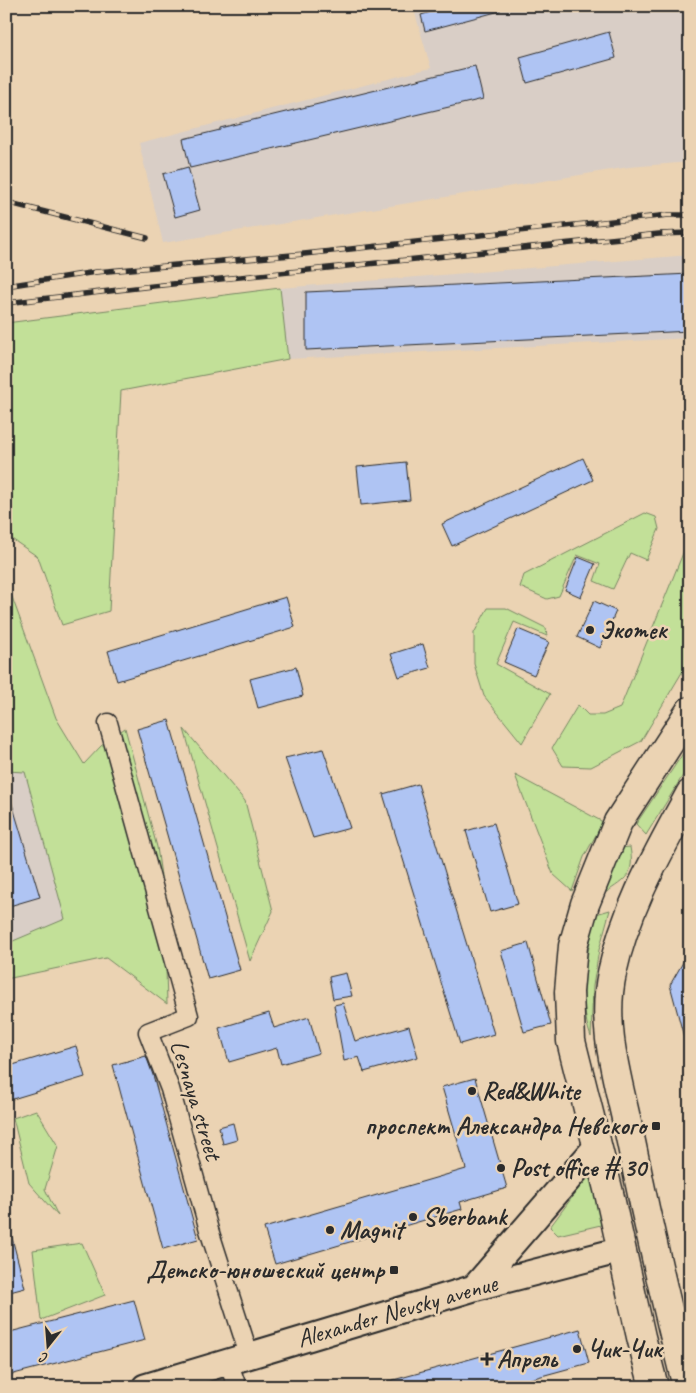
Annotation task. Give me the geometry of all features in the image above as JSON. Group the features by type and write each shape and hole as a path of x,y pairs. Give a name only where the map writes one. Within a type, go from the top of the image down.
{"main road":[{"path":"654,1387 571,1041 569,992 573,946 586,904 618,822 690,711"},
{"path":"687,1387 652,1243 610,1045 608,1013 612,975 620,940 634,901 690,794"},
{"path":"474,1288 597,1146"},
{"name":"Alexander Nevsky avenue","path":"145,1387 474,1288 652,1243"}],"street":[{"name":"Lesnaya street","path":"108,724 189,1016 148,1032 170,1089 209,1230 238,1358 237,1387"}],"shaded area":[{"path":"429,6 690,6 690,162 629,167 163,243 139,143 431,68 414,10"},
{"path":"690,255 690,338 288,359 280,288"},
{"path":"6,612 94,936 6,960"}],"green space":[{"path":"280,288 288,359 121,391 109,611 62,625 38,557 6,535 6,323"},
{"path":"645,513 656,517 659,529 646,560 630,553 613,589 594,581 600,564 577,555 559,596 547,599 520,587 524,575"},
{"path":"690,536 690,659 641,741 591,767 563,766 552,748 578,705 588,715 603,715 620,708"},
{"path":"6,592 12,597 56,718 84,764 101,746 125,728 157,847 164,897 167,1004 106,958 6,979 6,944 65,919 25,772 6,771 6,744 11,738 6,726"},
{"path":"488,608 506,608 546,628 547,636 514,622 496,664 550,694 522,743 484,696 474,664 474,633"},
{"path":"184,729 245,801 273,911 250,961"},
{"path":"690,743 690,764 646,835 636,824"},
{"path":"515,775 603,822 584,857 572,891 553,874"},
{"path":"630,847 630,870 623,880 605,893 621,848"},
{"path":"610,910 599,950 593,986 591,1037 587,1023 584,992 589,944 596,914"},
{"path":"36,1110 58,1146 45,1189 58,1216 29,1183 13,1118"},
{"path":"588,1176 600,1177 605,1224 558,1235 550,1227"},
{"path":"82,1243 105,1295 41,1320 33,1250"}],"building":[{"path":"451,6 500,6 500,11 425,31 421,15"},
{"path":"609,32 616,58 527,83 520,57"},
{"path":"475,66 483,99 190,168 183,139 220,130 220,128"},
{"path":"188,167 200,210 175,217 163,174"},
{"path":"690,274 690,331 306,350 306,292"},
{"path":"583,458 593,480 452,546 442,524"},
{"path":"406,462 410,500 361,505 357,467"},
{"path":"578,557 595,564 581,597 565,590"},
{"path":"286,597 295,627 117,681 108,651"},
{"path":"594,601 616,611 600,648 577,637"},
{"path":"518,629 549,642 534,675 504,662"},
{"path":"423,644 430,668 399,677 391,654"},
{"path":"296,667 303,696 258,708 250,679"},
{"path":"169,720 240,970 208,979 137,729"},
{"path":"323,749 350,828 313,838 285,758"},
{"path":"418,784 494,1034 460,1044 383,794"},
{"path":"10,797 40,897 6,907 6,798"},
{"path":"494,823 518,904 490,912 466,831"},
{"path":"528,943 551,1025 524,1032 501,951"},
{"path":"690,950 690,1040 685,1041 670,985"},
{"path":"346,973 352,996 333,999 329,977"},
{"path":"343,1003 355,1041 409,1026 418,1057 364,1072 359,1057 344,1061 334,1005"},
{"path":"269,1013 274,1028 309,1017 319,1053 281,1064 277,1048 229,1062 219,1028"},
{"path":"76,1046 85,1077 6,1101 6,1067"},
{"path":"146,1056 153,1075 198,1239 163,1249 113,1065"},
{"path":"475,1078 507,1188 460,1202 462,1209 275,1264 264,1228 466,1169 442,1087"},
{"path":"233,1123 237,1140 223,1144 219,1127"},
{"path":"11,1234 25,1288 6,1293 6,1235"},
{"path":"134,1300 145,1340 6,1376 6,1333"},
{"path":"580,1329 589,1363 501,1387 387,1387 386,1382"}],"railway":[{"path":"6,202 147,238"},
{"path":"6,286 96,272 304,254 669,215 690,215"},
{"path":"6,303 659,234 690,233"}],"place":[{"name":"Экотек","path":"590,630"},
{"name":"Red&White","path":"472,1091"},
{"name":"проспект Александра Невского","path":"656,1126"},
{"name":"Post office # 30","path":"501,1168"},
{"name":"Sberbank","path":"413,1217"},
{"name":"Magnit","path":"330,1230"},
{"name":"Детско-юношеский центр","path":"394,1270"},
{"name":"Чик-Чик","path":"577,1349"},
{"name":"Апрель","path":"487,1359"}]}
